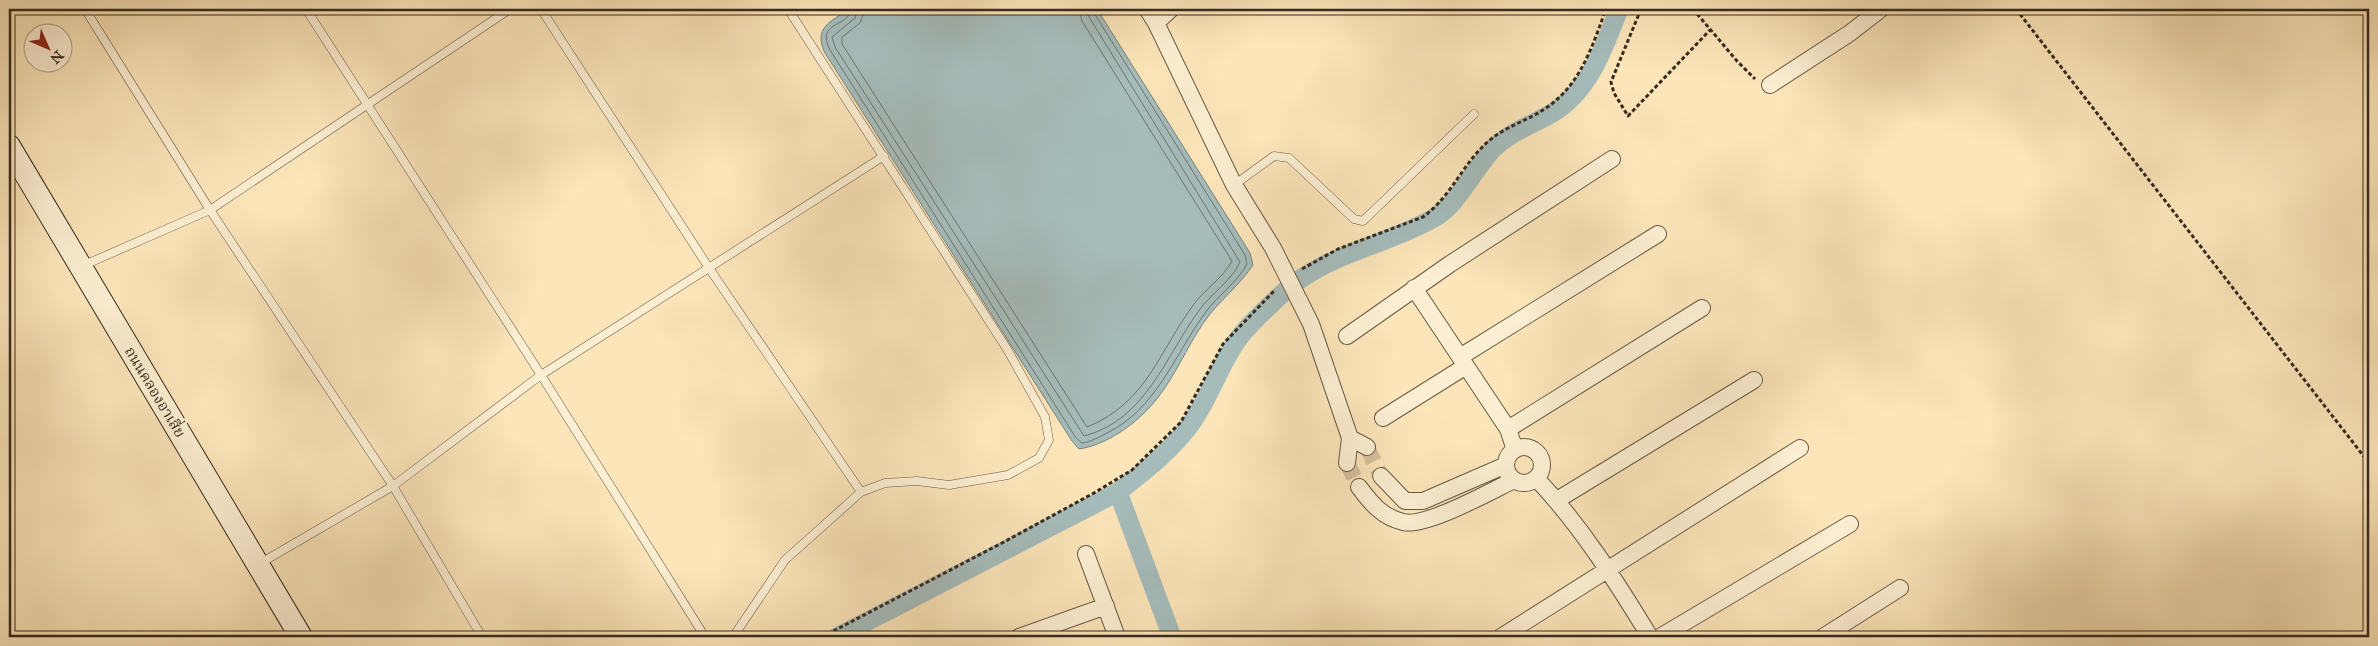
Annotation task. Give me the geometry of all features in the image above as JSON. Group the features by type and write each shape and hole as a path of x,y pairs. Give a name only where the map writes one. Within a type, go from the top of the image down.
{"street":[{"path":"1146,9 1156,23 1234,185 1273,248 1311,324 1350,438 1346,463"},
{"path":"1156,23 1171,9"},
{"path":"1770,84 1842,39 1881,9"},
{"name":"ถนนคลองอาเสี่ย","path":"9,146 301,637"},
{"path":"1346,336 1414,288 1612,159"},
{"path":"1382,418 1463,362 1658,234"},
{"path":"1414,288 1508,429 1515,450"},
{"path":"1508,429 1702,308"},
{"path":"1557,500 1754,380"},
{"path":"1350,438 1366,446"},
{"path":"1526,448 1536,452 1542,462 1542,468 1536,478 1526,483 1514,480 1510,476 1506,465 1507,459 1515,450 1526,448"},
{"path":"1501,637 1800,448"},
{"path":"1381,476 1404,501 1423,501 1506,465"},
{"path":"1536,478 1557,500 1609,570 1650,637"},
{"path":"1358,487 1377,510 1404,523 1437,516 1514,480"},
{"path":"1660,637 1850,524"},
{"path":"1086,554 1117,637"},
{"path":"1823,637 1900,588"},
{"path":"1019,637 1106,606"}],"lane":[{"path":"84,9 210,210 393,486 482,637"},
{"path":"306,9 369,104 541,375 704,637"},
{"path":"80,266 210,210 510,9"},
{"path":"542,9 709,268 861,492"},
{"path":"733,637 784,560 861,492 885,483 917,481 948,485 1008,475 1039,458 1048,440 1045,417 1007,349 788,9"},
{"path":"1234,185 1274,156 1282,155 1289,158 1354,219 1363,221 1474,114"},
{"path":"257,565 393,486 541,375 884,156"}],"path":[{"path":"1299,271 1338,249 1423,217 1434,209 1490,139 1545,110 1568,88 1579,75 1606,9"},
{"path":"1641,9 1611,82 1614,93 1628,116 1710,30"},
{"path":"1692,9 1754,79 1770,84"},
{"path":"2016,9 2369,463"},
{"path":"822,637 1122,478 1181,422 1223,344 1280,285"}],"water":[{"path":"849,9 1097,9 1250,253 1253,265 1203,323 1155,402 1115,436 1103,442 1079,449 1072,441 825,53 821,37 825,26"}],"waterway":[{"path":"837,637 1118,492 1137,477 1165,452 1190,425 1238,339 1283,293 1300,279 1318,268 1415,228 1443,212 1459,195 1487,155 1495,147 1509,136 1567,103 1586,80 1594,66 1608,38 1619,9"},
{"path":"1118,492 1172,637"}],"tunnel":[{"path":"1367,447 1381,476"},
{"path":"1347,463 1359,487"}]}
